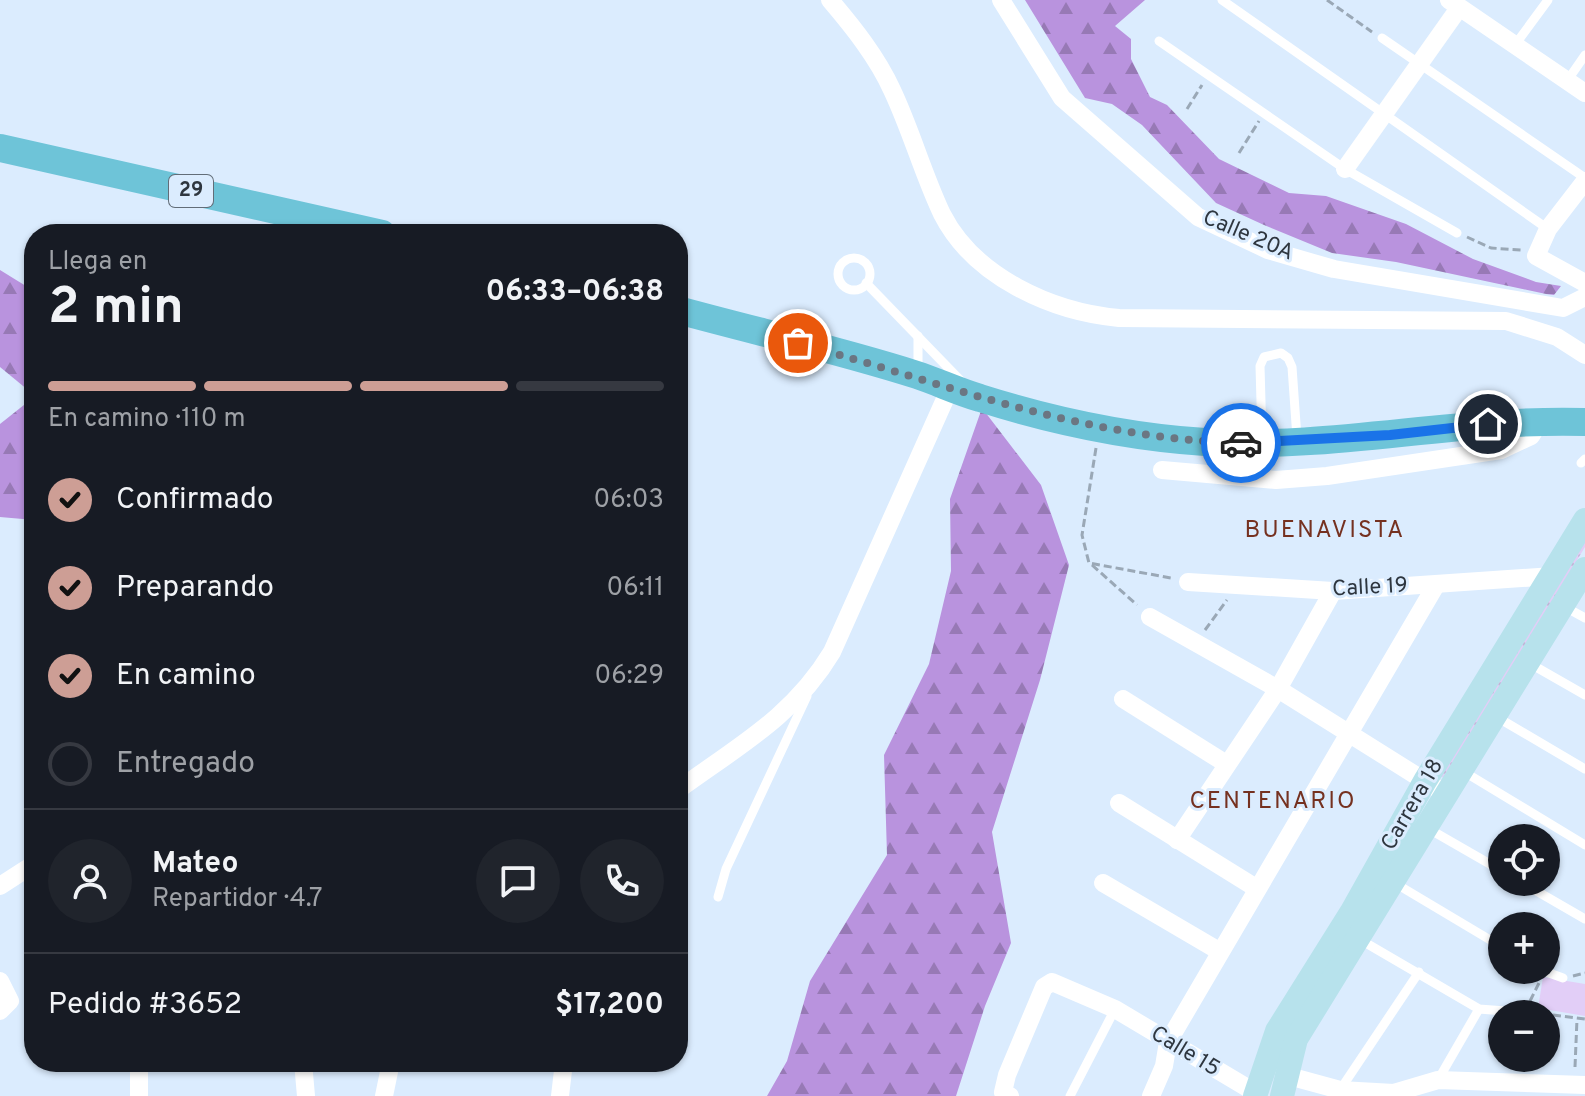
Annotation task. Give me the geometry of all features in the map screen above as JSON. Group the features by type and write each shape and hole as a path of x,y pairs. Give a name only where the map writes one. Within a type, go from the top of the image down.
{"main road":[{"name":"29","path":"0,148 338,224"},
{"path":"688,313 918,376 977,398 1095,428 1206,442 1262,444 1541,420 1585,422"},
{"name":"Carrera 18","path":"1255,1095 1277,1031 1435,787 1585,520"},
{"name":"Carrera 18","path":"1284,1086 1296,1039 1425,827 1435,787 1460,770 1585,569"}],"street":[{"path":"830,0 867,47 892,89 943,216 974,253 1024,292 1070,309 1119,318 1516,322 1539,318 1585,297"},
{"name":"Calle 20A","path":"1001,0 1062,98 1198,217 1268,250 1334,269 1563,308"},
{"path":"1345,169 1421,63 1457,3 1585,93"},
{"path":"1585,179 1548,229 1536,256 1585,283"},
{"path":"1516,322 1557,337 1585,355"},
{"path":"688,783 783,714 812,686 832,652 950,388"},
{"path":"1162,470 1276,480 1327,476 1501,450 1531,436 1541,420"},
{"name":"Calle 19","path":"1188,582 1236,588 1333,591 1553,576"},
{"path":"1151,1096 1164,1066 1168,1042 1436,585"},
{"path":"1177,840 1225,763 1278,689 1333,591"},
{"path":"1150,617 1278,689 1435,787"},
{"path":"1123,699 1225,763"},
{"path":"1119,803 1256,888"},
{"path":"0,886 24,870"},
{"path":"1103,883 1219,951"},
{"path":"0,981 10,1001 0,1011"},
{"name":"Calle 15","path":"1006,1094 1007,1075 1044,987 1052,982 1115,1009 1255,1095"},
{"path":"139,1072 139,1096"},
{"path":"304,1072 306,1096"},
{"path":"384,1096 389,1072"},
{"path":"560,1096 563,1072"},
{"path":"1284,1086 1393,1094 1438,1080 1579,1085"}],"lane":[{"path":"1222,0 1548,229"},
{"path":"1515,45 1548,0"},
{"path":"1382,38 1585,179"},
{"path":"1159,41 1345,169 1457,233"},
{"path":"1567,81 1585,55"},
{"path":"866,283 977,398"},
{"path":"918,336 918,376"},
{"path":"1262,444 1260,366 1271,353 1288,358 1292,367 1297,441"},
{"path":"1562,605 1585,618"},
{"path":"1526,662 1585,695"},
{"path":"718,897 726,869 812,686"},
{"path":"1492,715 1585,769"},
{"path":"1460,770 1585,845"},
{"path":"1425,827 1488,863"},
{"path":"1393,882 1488,939"},
{"path":"1545,896 1585,919"},
{"path":"1359,939 1479,1009 1488,1010"},
{"path":"1340,1090 1419,972"},
{"path":"1070,1096 1115,1009"},
{"path":"1438,1080 1479,1009"}],"path":[{"path":"1327,0 1382,38"},
{"path":"1187,109 1208,75"},
{"path":"1239,153 1263,115"},
{"path":"1457,233 1491,248 1518,248 1536,256"},
{"path":"1095,428 1096,448 1082,535 1089,563 1150,617"},
{"path":"1089,563 1188,582"},
{"path":"1195,644 1236,588"},
{"path":"1560,1016 1585,1019"},
{"path":"1577,1019 1579,1085"}],"green space":[{"path":"1025,0 1145,0 1115,26 1131,39 1131,59 1150,97 1167,105 1219,159 1289,193 1326,196 1406,224 1473,259 1536,282 1561,286 1554,295 1546,294 1396,262 1332,253 1216,203 1142,125 1112,104 1085,98"},
{"path":"0,270 24,285 24,387 0,367"},
{"path":"24,405 24,519 0,517 0,424"},
{"path":"982,408 1041,485 1069,565 1040,680 992,832 1011,943 985,1006 956,1096 767,1096 787,1061 810,981 887,855 884,755 929,664 951,571 950,499"}],"shaded area":[{"path":"1585,537 1585,547 1444,778 1439,776"},
{"path":"1560,980 1585,984 1585,1016 1560,1012 1560,1000 1539,1000 1542,984 1560,984"}],"way so far":[{"path":"798,343 918,376 1036,415 1147,436 1241,443"}],"district":[{"name":"BUENAVISTA","path":"1325,531"},
{"name":"CENTENARIO","path":"1273,802"}],"route":[{"path":"1241,443 1390,435 1488,424"}]}
